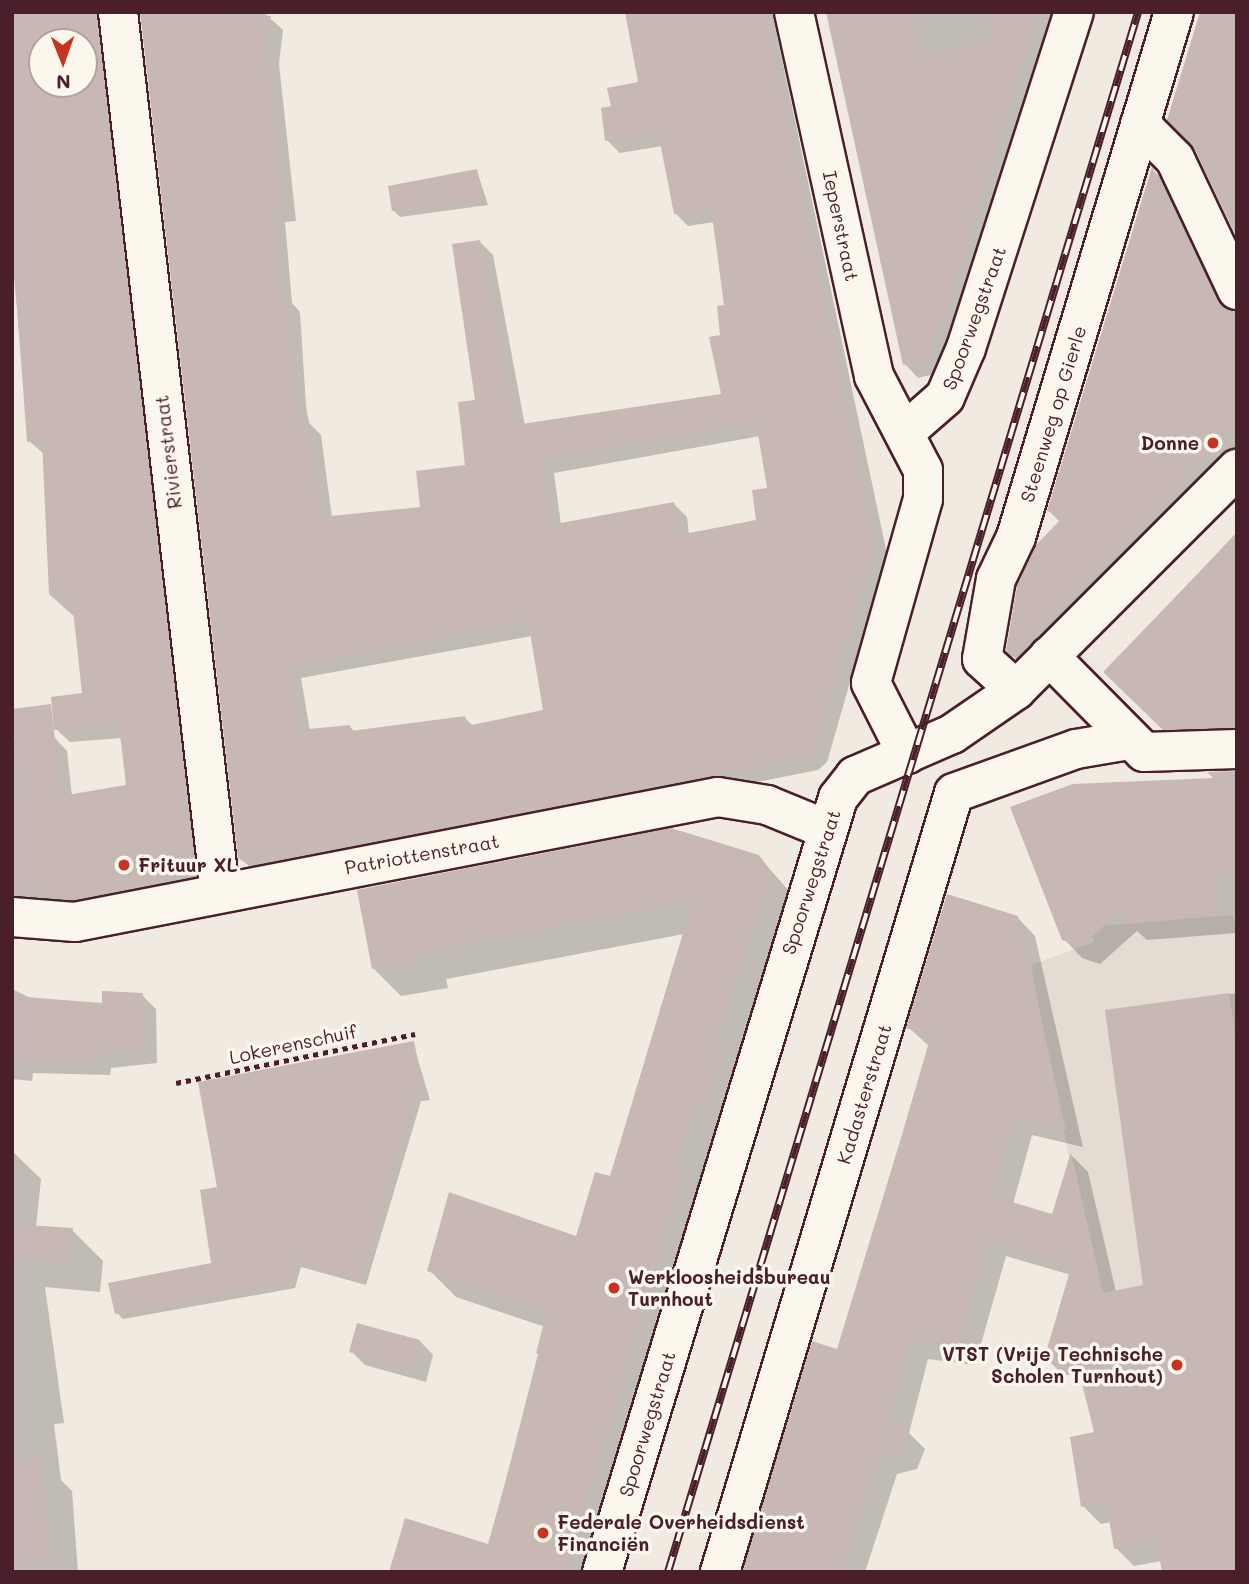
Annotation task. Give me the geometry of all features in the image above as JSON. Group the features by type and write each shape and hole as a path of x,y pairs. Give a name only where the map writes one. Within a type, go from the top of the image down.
{"street":[{"name":"Rivierstraat","path":"118,12 220,891"},
{"name":"Ieperstraat","path":"794,12 874,376 905,432"},
{"name":"Spoorwegstraat","path":"905,432 945,397 966,348 1074,12"},
{"name":"Steenweg op Gierle","path":"1016,690 982,659 996,579 1016,537 1174,12"},
{"path":"1140,124 1175,159 1237,290"},
{"path":"905,432 923,470 923,499 871,683 907,754 984,716 1016,690 1237,469"},
{"path":"1049,656 1129,740 1144,751 1237,749"},
{"name":"Kadasterstraat","path":"720,1572 954,793 1076,749 1129,740"},
{"name":"Spoorwegstraat","path":"602,1572 838,798 855,776 907,754"},
{"name":"Patriottenstraat","path":"12,917 75,922 220,891 718,797 767,805 828,830"}],"path":[{"name":"Lokerenschuif","path":"176,1083 415,1034"}],"shaded area":[{"name":"VTST (Vrije Technische Scholen Turnhout)","path":"1233,915 1237,936 1237,1572 1156,1531 1077,1198 1031,965 1094,942 1090,927"}],"building":[{"path":"12,12 97,12 195,863 186,875 83,898 12,892 12,798 19,797 12,709 51,704 61,796 126,785 119,725 54,730 51,697 82,693 73,610 67,611 66,594 49,595 42,441 27,442 12,240"},
{"path":"140,12 271,16 267,50 284,208 273,209 280,297 287,297 294,392 299,421 309,420 321,517 420,507 416,471 465,465 458,402 475,400 452,244 480,240 515,425 721,394 709,337 720,335 717,306 724,305 711,208 674,214 658,132 605,141 601,108 611,106 607,88 638,82 625,12 765,12 875,542 815,749 805,757 348,847 247,864 238,858","holes":["756,422 767,488 752,490 756,520 679,535 674,502 550,525 542,460","528,621 543,710 467,726 465,716 351,731 350,725 299,730 289,666"]},
{"path":"826,12 910,12 922,55 992,40 987,12 1037,12 952,294 931,344 934,358 903,365"},
{"path":"1200,12 1237,12 1237,238 1195,150 1167,120"},
{"path":"1152,167 1217,299 1237,312 1237,422 1012,657 1006,651 1017,586 1036,545 1063,517 1047,511"},
{"path":"477,169 483,199 392,211 388,186"},
{"path":"1237,533 1237,727 1163,730 1103,672"},
{"path":"1237,771 1237,873 1215,874 1217,915 1127,923 1122,910 1081,946 1062,940 1010,807 1073,784 1213,778 1207,772"},
{"path":"671,828 759,855 773,874 713,1044 723,1047 705,1105 696,1103 675,1170 683,1173 566,1572 389,1572 405,1518 488,1544 541,1355 536,1353 547,1311 427,1271 449,1192 576,1236 595,1172 610,1176 693,900 420,953 422,961 372,969 357,890"},
{"path":"947,894 1018,916 1066,1130 1014,1118 992,1196 1052,1214 1071,1152 1103,1293 1143,1285 1105,1010 1229,993 1237,1048 1237,1572 1162,1572 1156,1541 1114,1549 1106,1501 1081,1507 1070,1437 1094,1432 1074,1351 1044,1359 1072,1264 988,1239 957,1348 925,1339 922,1346 910,1342 889,1424 908,1429 899,1451 879,1457 841,1572 743,1572 812,1341 837,1349 901,1138 931,1035 906,1028"},
{"path":"102,991 143,993 144,1050 98,1054 96,1062 75,1064 12,1060 12,996 102,1003"},
{"path":"414,1041 424,1093 415,1095 359,1280 294,1261 289,1282 115,1314 108,1283 211,1263 200,1190 217,1187 198,1082"},
{"path":"12,1224 73,1228 69,1262 12,1257"},
{"path":"357,1323 420,1340 413,1369 349,1352"},
{"path":"42,1458 49,1563 12,1568 12,1461"}],"railway":[{"path":"668,1572 1138,12"}],"place":[{"name":"Donne","path":"1213,443"},
{"name":"Frituur XL","path":"124,865"},
{"name":"Werkloosheidsbureau Turnhout","path":"614,1288"},
{"name":"VTST (Vrije Technische Scholen Turnhout)","path":"1177,1365"},
{"name":"Federale Overheidsdienst Financiën","path":"543,1533"}]}
